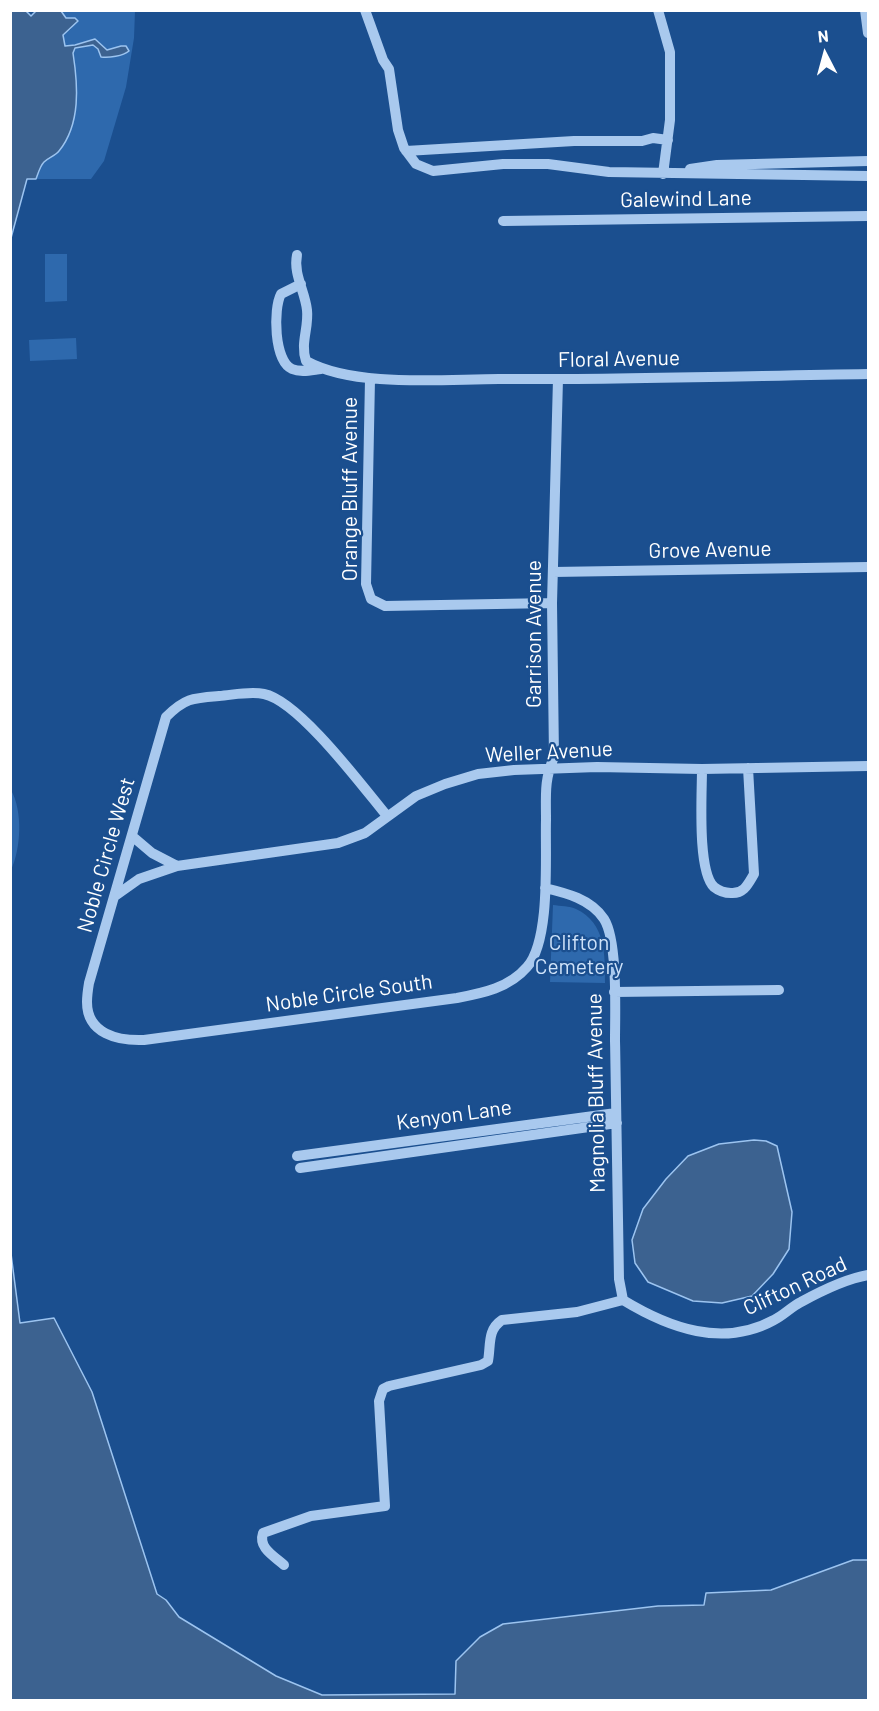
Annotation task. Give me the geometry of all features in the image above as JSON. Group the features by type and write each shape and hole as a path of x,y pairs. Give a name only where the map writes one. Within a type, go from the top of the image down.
{"street":[{"path":"365,10 388,69 398,130 406,151 416,164 433,171 503,164 548,164 609,172 868,176"},
{"path":"658,10 670,52 670,120 663,174"},
{"path":"865,10 868,33"},
{"path":"406,151 574,141 642,141 654,138 668,140"},
{"path":"663,174 717,165 868,161"},
{"name":"Galewind Lane","path":"503,221 868,216"},
{"path":"297,255 295,262 297,274 307,309 308,326 303,353 306,361 321,369"},
{"name":"Floral Avenue","path":"301,284 281,294 276,307 281,358 292,369 308,371 321,369 370,379 558,379 868,374"},
{"name":"Orange Bluff Avenue","path":"370,379 366,584 371,599 385,606 552,603"},
{"name":"Garrison Avenue","path":"545,888 546,778 554,757 552,603 558,379"},
{"name":"Grove Avenue","path":"553,572 868,567"},
{"name":"Noble Circle West","path":"93,1022 87,1004 89,983 166,717 178,704 196,698 267,694 286,705 309,725 387,816"},
{"name":"Weller Avenue","path":"115,897 139,879 177,866 338,843 364,833 416,796 478,774 597,767 702,769 868,766"},
{"path":"702,769 703,865 713,887 724,893 737,894 747,888 754,874 748,768"},
{"path":"132,836 152,853 177,866"},
{"name":"Magnolia Bluff Avenue","path":"545,888 569,893 590,904 604,919 612,942 619,1279 623,1300"},
{"name":"Noble Circle South","path":"93,1022 106,1035 125,1041 144,1040 458,998 492,991 527,967 539,945 545,888"},
{"path":"614,992 779,990"},
{"path":"300,1168 616,1118"},
{"name":"Kenyon Lane","path":"297,1156 616,1118"},
{"name":"Clifton Road","path":"623,1300 645,1314 683,1329 723,1334 759,1328 777,1319 799,1303 834,1286 868,1275"},
{"path":"284,1564 263,1546 261,1539 263,1533 311,1516 385,1506 379,1401 383,1389 482,1365 488,1361 494,1325 502,1320 577,1312 623,1300"}],"green space":[{"path":"61,11 135,11 134,38 126,87 104,161 91,179 36,179 44,162 58,152 76,104 76,73 72,53 75,48 93,45 108,58 125,54 121,46 107,50 95,39 65,46 63,35 71,29 75,18 66,18"},
{"path":"45,254 67,254 67,301 45,302"},
{"path":"76,338 77,359 30,361 29,340"},
{"path":"11,790 19,819 19,841 11,870"},
{"name":"Clifton Cemetery","path":"553,905 576,909 593,923 604,951 605,983 550,982"}],"shaded area":[{"path":"11,10 26,11 31,16 36,11 61,11 66,18 75,18 78,21 63,35 65,46 95,39 107,50 126,46 129,51 112,57 101,57 98,49 93,45 75,48 73,53 77,91 71,129 59,151 40,168 36,179 27,179 11,238"},
{"path":"766,1141 777,1146 792,1212 789,1249 773,1274 752,1296 722,1303 693,1301 648,1282 635,1263 632,1240 643,1209 666,1179 688,1156 719,1144"},
{"path":"10,1246 20,1323 54,1318 92,1392 157,1594 166,1600 179,1617 276,1676 322,1695 455,1694 456,1661 480,1637 503,1624 658,1606 704,1605 706,1593 771,1590 853,1560 868,1560 868,1700 11,1700"}]}
